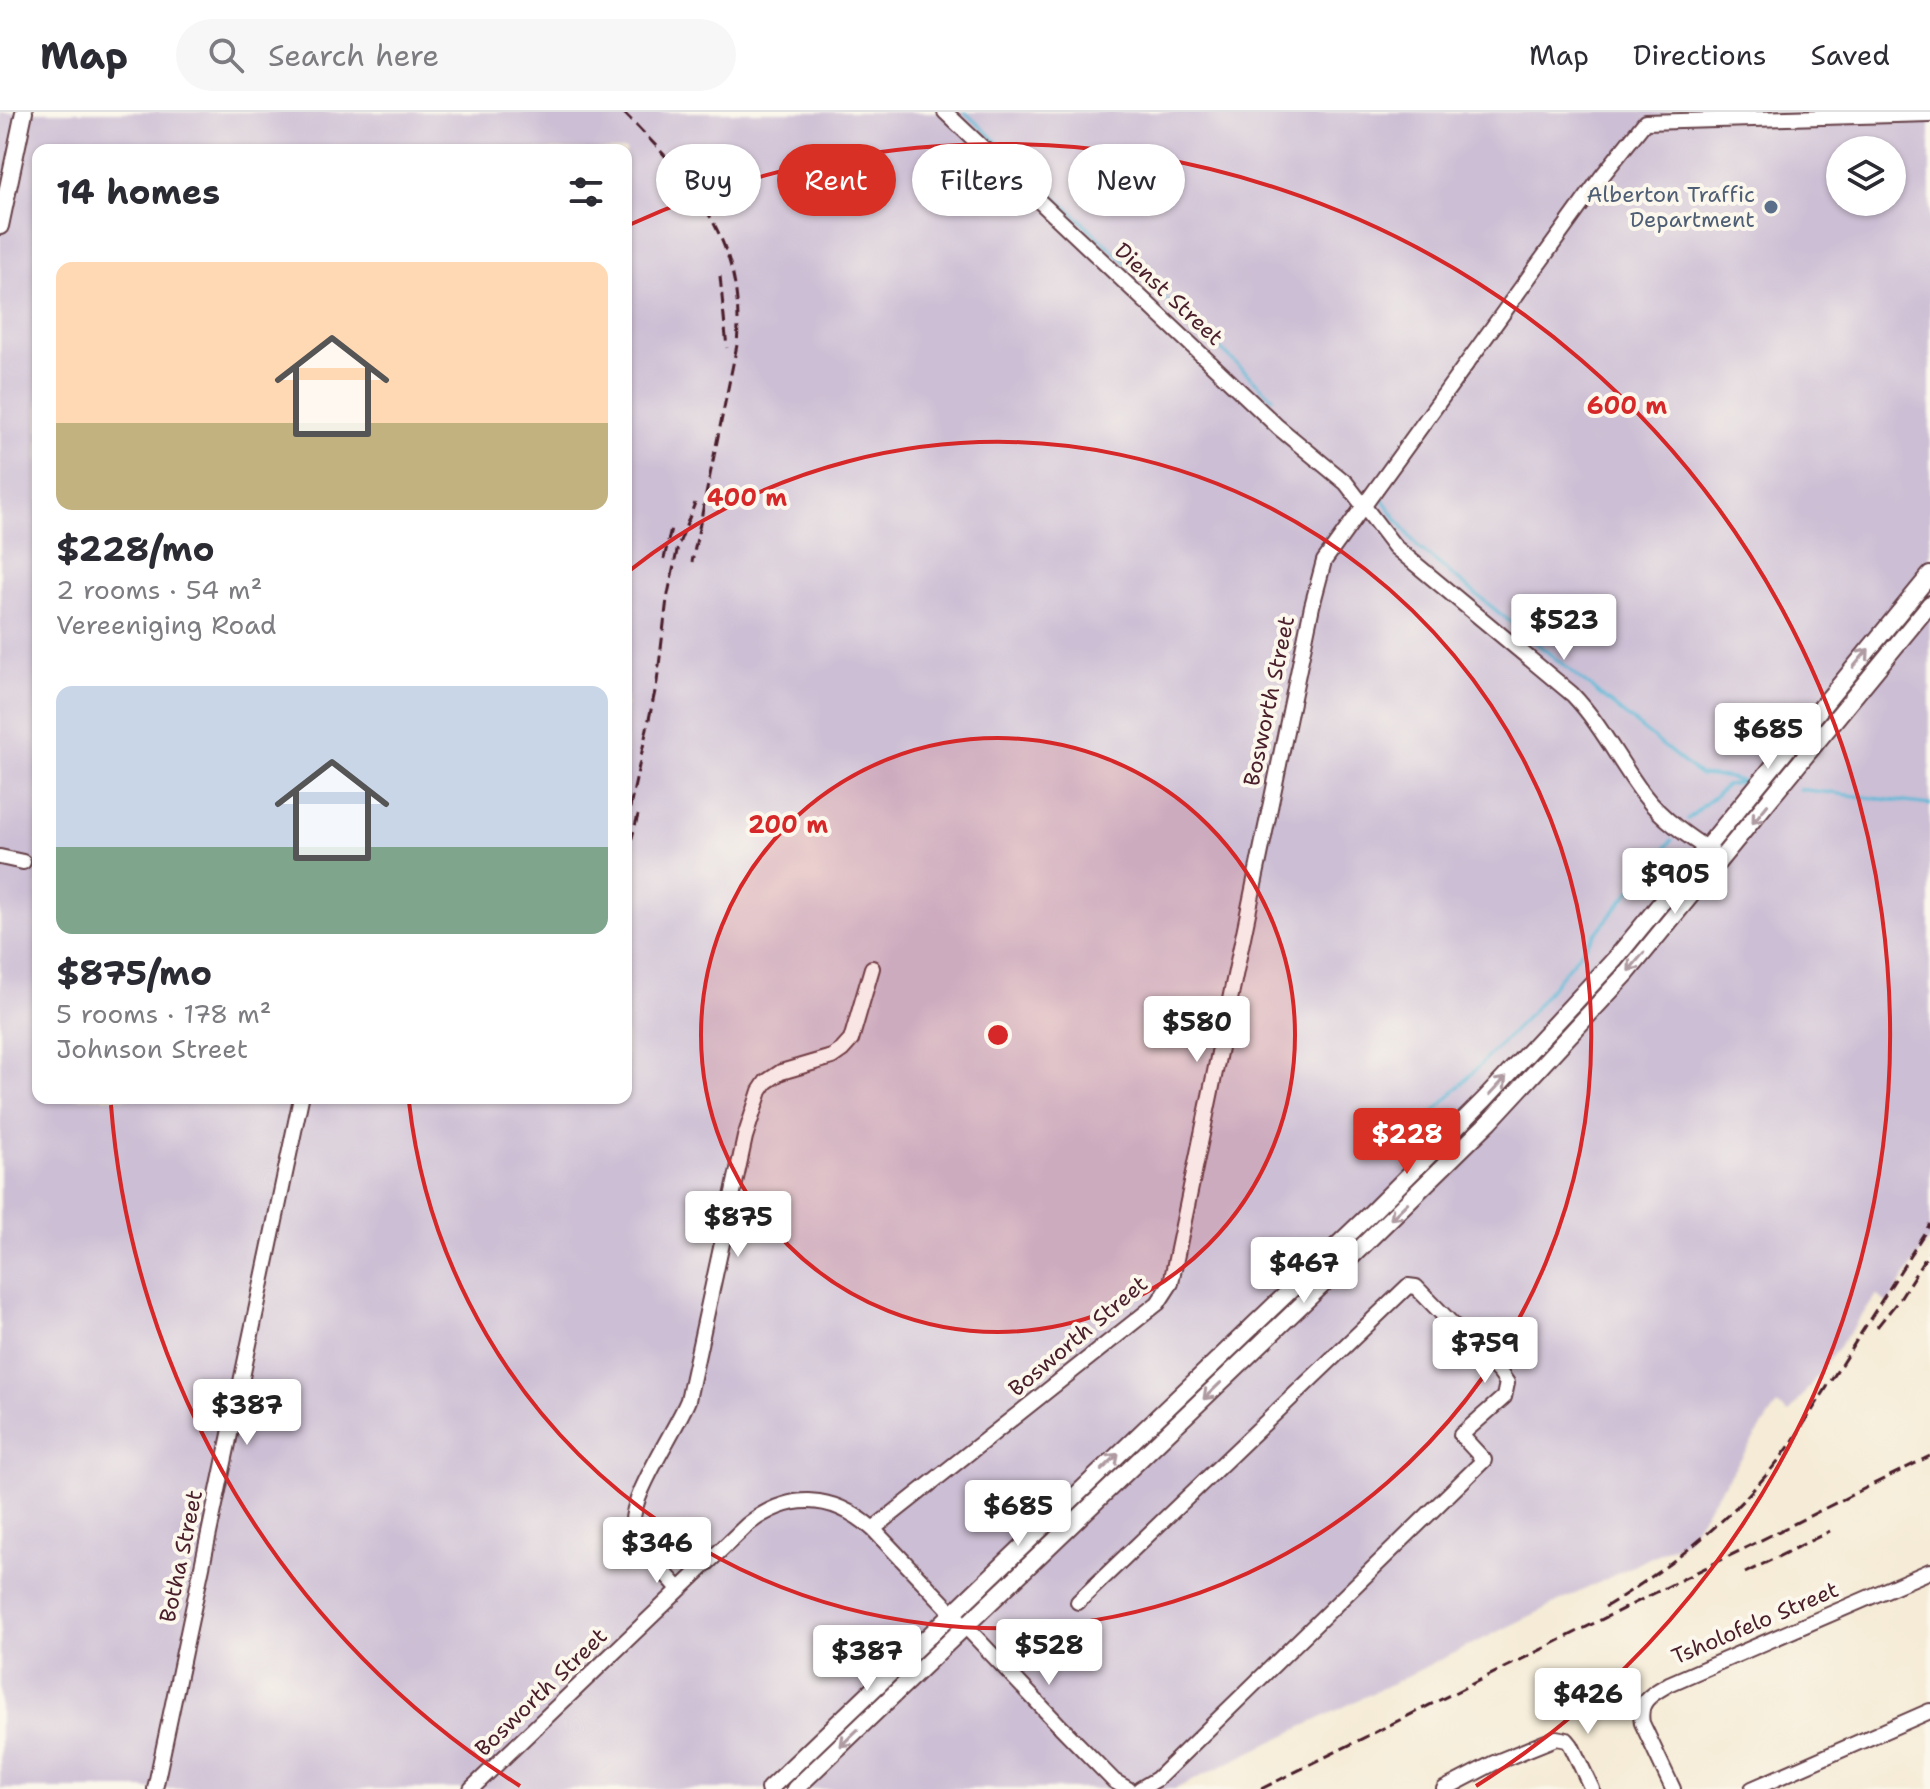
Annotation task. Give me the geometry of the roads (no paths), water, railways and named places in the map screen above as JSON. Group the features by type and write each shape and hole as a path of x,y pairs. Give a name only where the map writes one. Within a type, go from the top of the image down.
{"main road":[{"path":"0,226 24,112"},
{"path":"769,1789 1447,1137 1615,959 1930,575"},
{"path":"795,1789 1490,1121 1627,973 1930,604"}],"street":[{"name":"Dienst Street","path":"945,112 1278,427 1346,483 1395,547 1572,694 1660,814 1722,859"},
{"path":"1673,112 1698,121"},
{"name":"Bosworth Street","path":"873,1529 1158,1303 1171,1283 1312,606 1324,561 1594,187 1650,117 1698,121 1930,114"},
{"path":"0,857 23,862"},
{"path":"679,1589 638,1539 632,1524 632,1513 688,1400 745,1137 766,1082 781,1072 823,1060 842,1050 851,1040 872,968"},
{"name":"Botha Street","path":"155,1789 300,1104"},
{"path":"1078,1602 1408,1286 1416,1287 1507,1383 1504,1397 1461,1435 1484,1460 1157,1779 1140,1789"},
{"name":"Bosworth Street","path":"471,1789 747,1525 771,1508 796,1501 844,1508 873,1529 1070,1737 1114,1781 1128,1789"},
{"name":"Tsholofelo Street","path":"1673,1789 1642,1723 1640,1712 1646,1699 1669,1684 1930,1571"},
{"path":"1752,1789 1930,1711"},
{"path":"1444,1789 1494,1763 1556,1738 1567,1740 1571,1745 1592,1789"}],"waterway":[{"path":"965,112 999,144"},
{"path":"1052,193 1145,281"},
{"path":"1157,291 1188,319"},
{"path":"1212,341 1273,398"},
{"path":"1383,500 1418,547 1699,775 1744,782"},
{"path":"1688,819 1727,785 1742,782"},
{"path":"1799,789 1930,805"},
{"path":"1407,1140 1528,1016 1672,840"}],"railway":[{"path":"623,112 692,188 723,243 733,274 738,308 737,345 692,562"},
{"path":"720,276 727,348"},
{"path":"632,798 657,682 667,599 678,546 695,503"},
{"path":"664,559 671,528"},
{"path":"632,838 638,815"},
{"path":"1605,1607 1682,1554 1729,1514 1772,1469 1791,1444 1930,1224"},
{"path":"1877,1327 1930,1251"},
{"path":"1261,1789 1930,1456"},
{"path":"1745,1573 1830,1531"}],"place":[{"name":"Alberton Traffic Department","path":"1771,207"}]}
